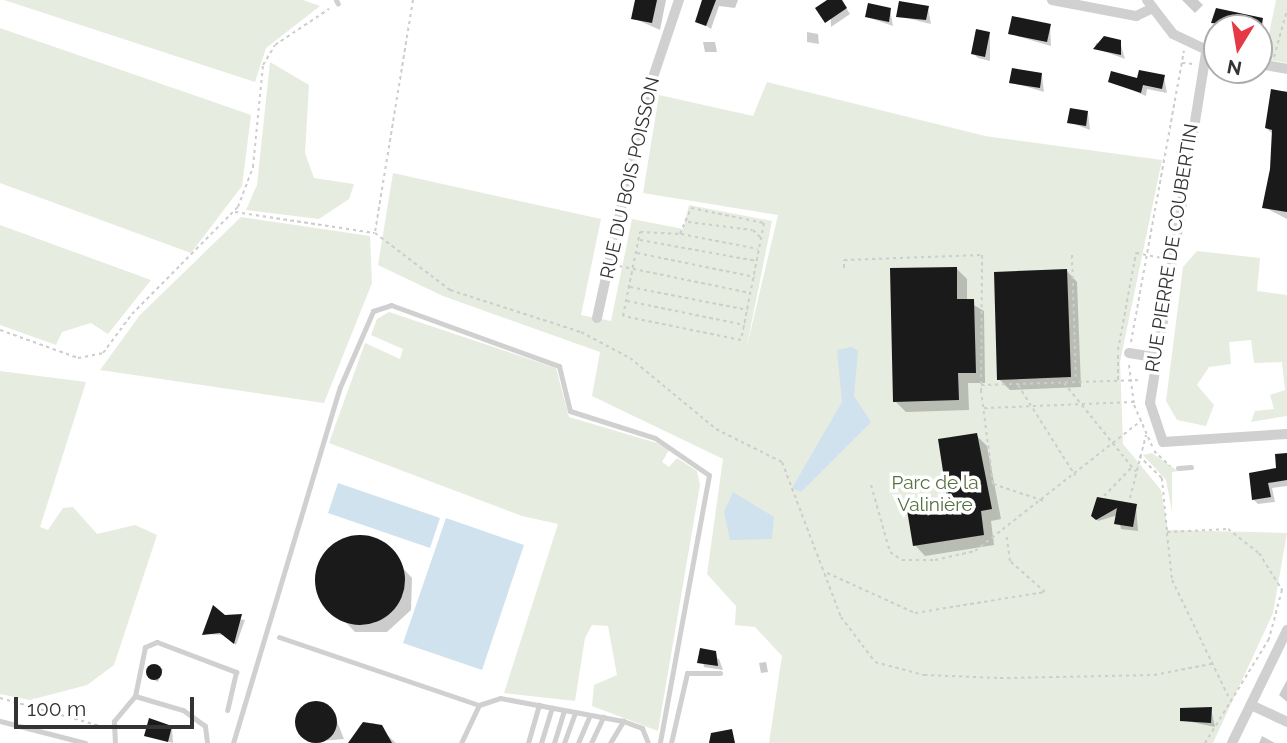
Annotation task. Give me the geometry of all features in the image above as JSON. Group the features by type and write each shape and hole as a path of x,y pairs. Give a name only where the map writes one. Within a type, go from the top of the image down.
{"street":[{"name":"RUE DU BOIS POISSON","path":"597,318 644,104 679,0"},
{"path":"1052,0 1136,16 1149,5 1188,44 1203,51"},
{"name":"RUE PIERRE DE COUBERTIN","path":"1205,84 1169,259 1153,357 1150,380 1152,411 1163,442 1287,434"},
{"path":"1129,353 1153,357"},
{"path":"1232,743 1287,629"},
{"path":"1251,705 1287,722"}],"lane":[{"path":"233,743 340,387 373,312 391,305 559,366 570,411 654,438 709,475 660,743"},
{"path":"1178,468 1191,467"},
{"path":"279,638 479,705 500,698 623,721 642,728 648,743"},
{"path":"115,743 114,721 135,696 145,647 157,642 236,672 227,710"},
{"path":"671,743 687,673 720,673"},
{"path":"135,696 183,710 205,726 207,743"},
{"path":"461,743 479,705"},
{"path":"528,743 539,705"},
{"path":"541,743 552,708"},
{"path":"554,743 564,710"},
{"path":"564,743 575,712"},
{"path":"578,743 590,715"},
{"path":"591,743 603,717"},
{"path":"0,721 85,743"},
{"path":"610,743 623,721"}],"path":[{"path":"375,233 413,0"},
{"path":"0,330 93,359 234,212 253,167 263,65 275,45 337,2"},
{"path":"1273,62 1287,10"},
{"path":"1129,353 1181,63 1188,44"},
{"path":"1181,63 1196,63"},
{"path":"680,234 691,208 764,223 760,249 741,340 623,316 639,239 646,228 760,249"},
{"path":"234,212 375,233 450,290 582,332 630,358 716,429 782,462 827,573 841,617 875,662 925,675 1154,675 1216,663"},
{"path":"687,222 753,229 761,239"},
{"path":"639,239 757,261"},
{"path":"636,253 754,277"},
{"path":"1118,381 1118,346 1136,253 1169,259"},
{"path":"844,268 844,260 982,255 981,386 993,484 1044,501"},
{"path":"1072,255 1076,382"},
{"path":"609,265 751,294"},
{"path":"629,287 748,310"},
{"path":"626,301 745,325"},
{"path":"981,386 1150,380"},
{"path":"1063,383 1136,472"},
{"path":"1017,384 1076,475"},
{"path":"984,408 1134,402"},
{"path":"871,485 890,552 902,560 975,551 998,535 1006,533 1152,411"},
{"path":"1130,498 1146,434"},
{"path":"1139,456 1162,478 1172,580 1216,663 1228,697"},
{"path":"1104,496 1132,467"},
{"path":"1167,532 1228,528 1259,554 1282,590 1269,639 1228,697 1205,743"},
{"path":"827,573 915,613 1045,592 1010,561 1006,533"},
{"path":"0,698 100,726"}],"green space":[{"path":"4,0 303,0 320,6 266,48 255,82"},
{"path":"1276,0 1287,0 1287,63 1273,61 1273,15"},
{"path":"0,28 251,115 242,186 191,253 0,183"},
{"path":"270,62 309,85 305,153 314,178 354,184 349,199 319,219 246,210 257,185"},
{"name":"Parc de la Valinière","path":"767,82 985,136 1162,160 1120,362 1123,444 1161,490 1168,530 1287,533 1273,613 1213,743 769,743 782,656 755,627 735,625 736,606 707,574 723,459 592,396 600,352 443,296 378,265 393,173 601,219 581,315 611,321 632,219 683,229 689,205 772,221 746,350 778,215 643,193 659,95 753,116"},
{"path":"241,217 370,236 372,283 324,403 100,370 140,315"},
{"path":"0,225 151,280 108,334 91,323 62,332 56,345 0,325"},
{"path":"1197,251 1260,258 1257,291 1287,295 1287,416 1251,422 1255,411 1274,409 1270,395 1285,390 1282,362 1254,363 1251,340 1229,342 1231,364 1209,367 1197,385 1214,405 1206,426 1177,420 1166,401 1183,267"},
{"path":"389,312 556,368 569,417 657,443 669,450 662,462 669,467 677,458 697,471 700,485 658,731 592,706 594,685 617,675 608,626 592,625 585,638 575,701 504,693 558,524 522,516 329,443 365,343 400,359 403,349 371,335 377,319"},
{"path":"0,371 86,382 40,527 48,530 63,508 73,507 97,534 135,525 157,535 114,665 87,685 30,700 0,694"},
{"path":"1152,453 1178,471 1172,472 1172,511 1166,480 1143,455"}],"water":[{"path":"852,347 858,351 854,396 871,422 801,492 792,488 842,402 837,350"},
{"path":"338,483 440,518 430,548 328,513"},
{"path":"733,492 774,517 772,539 730,540 724,512"},
{"path":"446,518 524,545 482,670 403,643"}],"building":[{"path":"635,0 657,0 652,23 631,19"},
{"path":"702,0 716,0 706,26 695,22"},
{"path":"827,0 842,0 847,8 825,23 815,8"},
{"path":"899,1 929,6 926,20 896,17"},
{"path":"868,3 891,8 889,22 865,17"},
{"path":"1216,8 1244,14 1214,14"},
{"path":"1012,16 1051,24 1047,42 1008,34"},
{"path":"976,29 990,32 985,57 971,54"},
{"path":"1104,36 1121,40 1121,55 1093,49"},
{"path":"1012,68 1042,73 1040,88 1009,83"},
{"path":"1139,70 1165,75 1162,89 1143,85 1141,93 1108,82 1111,71 1137,78"},
{"path":"1271,89 1287,92 1287,212 1262,208 1270,169 1272,130 1265,128"},
{"path":"1070,108 1088,111 1086,126 1067,123"},
{"path":"957,267 957,299 974,299 976,373 958,373 959,400 893,402 890,268"},
{"path":"1067,269 1071,377 997,380 994,272"},
{"path":"977,433 992,509 981,511 984,535 913,546 906,504 947,497 938,439"},
{"path":"1287,453 1287,480 1268,483 1271,497 1252,500 1249,473 1276,468 1275,454"},
{"path":"1097,497 1137,504 1133,527 1114,524 1117,508 1096,520 1091,516"},
{"path":"360,535 377,538 392,548 402,563 405,580 402,597 392,612 377,622 360,625 343,622 328,612 318,597 315,580 318,563 328,548 343,538"},
{"path":"213,605 225,615 242,614 234,644 220,633 202,635"},
{"path":"700,648 716,651 718,666 697,663"},
{"path":"154,664 162,672 154,680 146,672"},
{"path":"316,701 331,707 337,722 331,737 316,743 301,737 295,722 301,707"},
{"path":"1212,707 1211,723 1180,721 1180,708"},
{"path":"149,718 172,726 168,742 144,736"},
{"path":"363,722 382,725 392,743 348,743"},
{"path":"732,729 735,743 709,743 711,733"}]}
